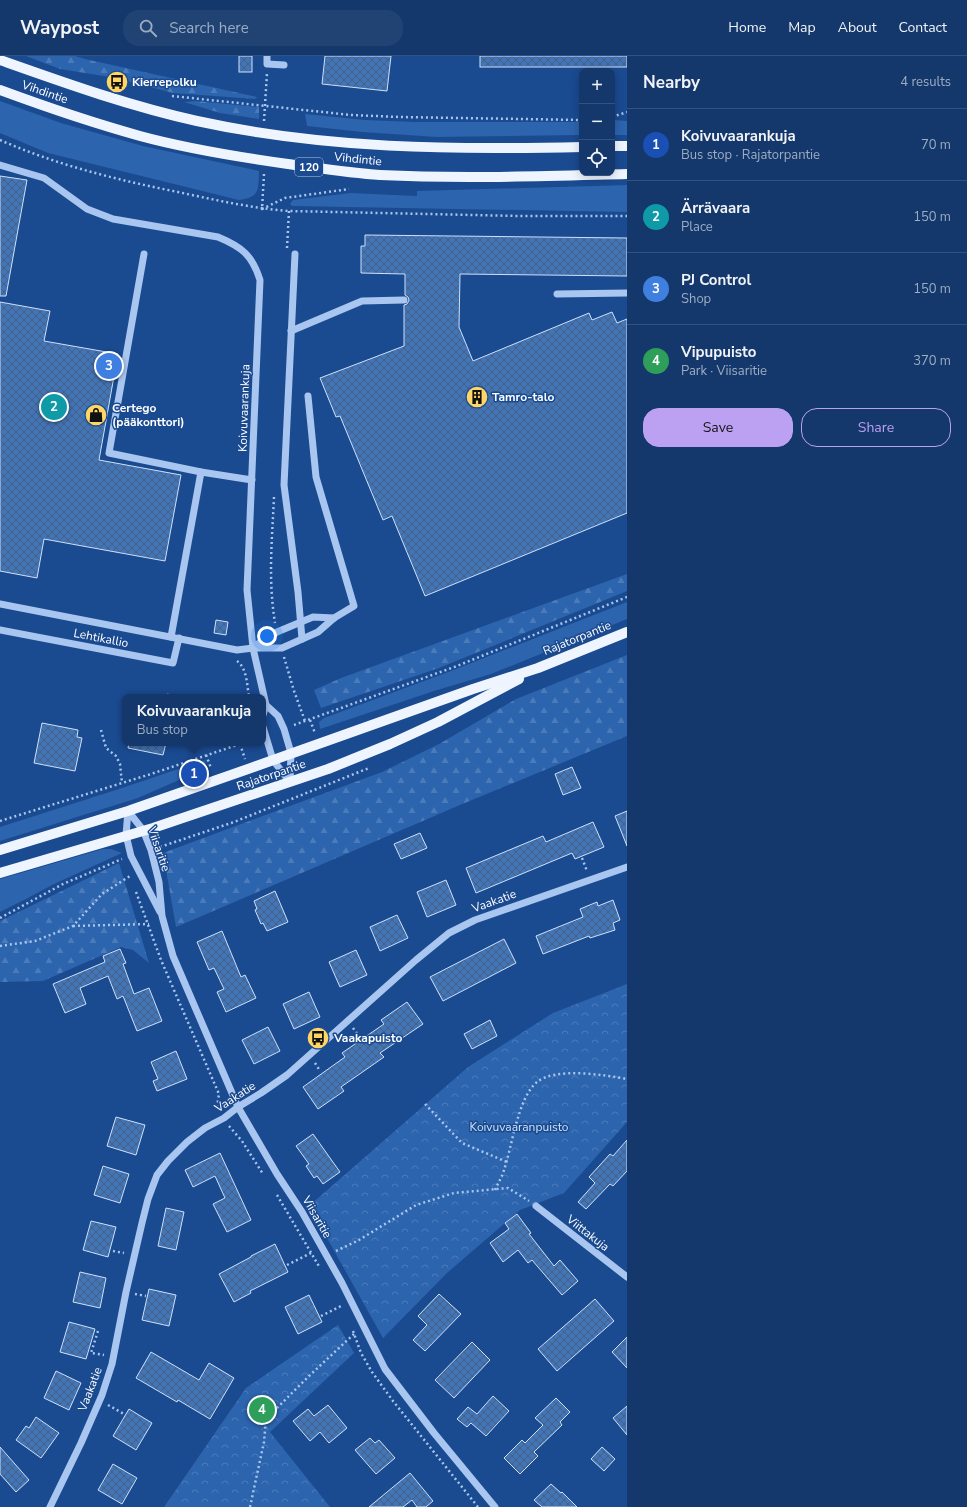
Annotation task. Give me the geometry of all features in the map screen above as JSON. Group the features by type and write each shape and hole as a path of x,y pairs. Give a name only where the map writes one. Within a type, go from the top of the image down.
{"main road":[{"name":"Vihdintie","path":"0,60 95,94 197,121 314,140 378,146 445,149 579,147"},
{"name":"Vihdintie","path":"0,90 86,120 141,136 243,158 295,165 380,174 418,176 506,177 627,174"},
{"path":"615,146 627,146"},
{"name":"Rajatorpantie","path":"0,850 128,811 473,689 538,668 627,632"},
{"name":"Rajatorpantie","path":"0,873 143,830 328,769 390,744 471,705 538,668"}],"street":[{"path":"267,56 267,64 284,65"},
{"name":"Koivuvaarankuja","path":"0,165 44,178 87,209 113,219 218,237 233,243 245,252 255,265 260,280 247,590 253,648 263,694"},
{"path":"144,254 109,453 201,472 252,480"},
{"path":"295,254 284,485 298,592 302,639"},
{"path":"557,294 627,293"},
{"path":"291,332 362,301 404,300"},
{"path":"0,604 237,650 253,648 282,648 318,632 334,618 354,606 316,477 308,396"},
{"path":"175,637 201,472"},
{"path":"253,648 277,632 313,617 334,618"},
{"name":"Lehtikallio","path":"0,630 174,663 175,637"},
{"path":"266,705 278,716 292,753 290,782"},
{"path":"266,737 273,760 290,782"},
{"name":"Viisaritie","path":"128,811 143,830 150,850 159,882 162,916 173,956 238,1107 327,1256 385,1369 434,1433 495,1507"},
{"name":"Viisaritie","path":"128,811 126,835 131,856 162,916"},
{"name":"Vaakatie","path":"50,1507 81,1443 99,1400 113,1358 148,1199 157,1175 168,1160 187,1142 287,1075 416,960 459,927 474,920 627,867"},
{"name":"Viittakuja","path":"536,1206 627,1277"}],"path":[{"path":"264,120 267,64"},
{"path":"172,96 351,115 399,118 579,120"},
{"path":"615,116 627,112"},
{"path":"0,140 61,163 123,181 262,209 289,211 519,216 627,216"},
{"path":"262,209 264,174"},
{"path":"262,209 285,198 349,189"},
{"path":"284,729 457,666 627,597"},
{"path":"230,660 238,661 242,666 245,672 249,694"},
{"path":"101,730 106,748 116,756 120,764 122,783"},
{"path":"0,821 234,746"},
{"path":"206,755 211,768"},
{"path":"150,850 234,822 369,768"},
{"path":"0,918 63,884 131,856"},
{"path":"123,859 125,864"},
{"path":"128,870 133,883"},
{"path":"73,926 102,894 130,876"},
{"path":"0,946 35,941 73,926 149,924 136,890"},
{"path":"495,1190 504,1171 520,1114 529,1090 538,1081 553,1076 589,1073 627,1078"},
{"path":"425,1104 462,1143 507,1162"},
{"path":"317,1263 416,1206 454,1193 508,1188 523,1196 536,1206"},
{"path":"287,1265 311,1253"},
{"path":"320,1316 341,1306"},
{"path":"250,1507 264,1442 266,1419 308,1376 363,1326"},
{"path":"98,1331 91,1352 113,1358"},
{"path":"99,1400 124,1414"}],"green space":[{"path":"26,56 75,56 257,97 255,99 173,93 116,78 60,69"},
{"path":"0,101 61,123 143,146 259,171 257,191 251,197 239,200 48,153 0,133"},
{"path":"196,101 259,107 259,119 220,113 184,102"},
{"path":"305,114 365,120 416,122 579,122 579,135 437,137 362,132 307,126"},
{"path":"615,120 627,121 627,135 615,135"},
{"path":"627,185 627,212 292,206 290,204 293,200 350,193 417,196 417,191"},
{"path":"627,574 627,591 439,668 321,708 314,690 341,678"},
{"path":"627,602 627,619 491,674 434,691 320,729 319,722 324,718 451,671"},
{"path":"627,655 627,736 460,805 176,927 163,853 382,772 439,744 516,699"},
{"path":"205,760 206,764 189,770 179,780 138,798 0,841 0,827"},
{"path":"103,849 111,849 122,853 54,884 0,912 0,879"},
{"path":"119,863 149,963 133,950 121,947 43,981 0,982 0,921"},
{"name":"Koivuvaaranpuisto","path":"627,984 627,1122 564,1193 520,1210 447,1273 383,1338 309,1206 468,1067 553,1013"},
{"path":"338,1325 354,1353 270,1432 330,1507 164,1507 246,1388"}],"building":[{"path":"239,56 252,56 252,72 239,72"},
{"path":"325,56 391,56 387,91 322,84"},
{"path":"480,56 627,56 627,67 480,67"},
{"path":"0,176 27,180 6,296 0,296"},
{"name":"Tamro-talo","path":"365,235 627,238 627,276 460,274 459,327 473,361 589,313 592,320 612,312 617,323 627,319 627,513 425,596 392,516 383,520 340,416 336,417 320,378 404,346 404,305 407,304 409,300 405,295 405,274 361,273 361,246 365,246"},
{"path":"0,302 50,311 44,341 118,354 99,460 181,475 165,561 44,539 37,578 0,571"},
{"path":"216,620 228,622 226,635 214,633"},
{"path":"42,723 78,730 77,737 82,738 75,771 34,763"},
{"path":"128,746 165,746 163,755 128,748"},
{"path":"572,767 581,788 563,795 555,774"},
{"path":"627,811 627,846 615,816"},
{"path":"593,822 604,847 575,859 572,853 476,893 466,868 543,836 546,842"},
{"path":"420,833 427,848 401,859 394,844"},
{"path":"446,880 456,905 427,917 417,892"},
{"path":"275,891 288,922 267,931 263,923 261,924 255,910 257,909 254,901"},
{"path":"613,900 620,920 613,923 615,930 590,938 589,936 543,954 536,936 583,917 580,909 597,902 598,906"},
{"path":"397,915 408,938 380,951 370,927"},
{"path":"222,931 241,977 245,975 256,998 226,1012 217,992 224,989 214,968 209,970 197,942"},
{"path":"504,939 516,963 443,1001 430,977"},
{"path":"120,949 126,963 123,964 134,994 149,988 162,1021 137,1031 123,996 117,999 108,976 80,988 86,1004 65,1013 53,984 105,962 103,956"},
{"path":"356,950 367,975 340,987 329,962"},
{"path":"309,992 320,1017 294,1029 283,1004"},
{"path":"407,1002 423,1024 380,1053 384,1057 341,1087 344,1091 318,1109 303,1087 345,1057 342,1053 384,1024 381,1020"},
{"path":"490,1020 497,1036 472,1049 464,1034"},
{"path":"268,1027 280,1051 254,1064 242,1040"},
{"path":"176,1051 187,1079 157,1091 153,1081 158,1079 151,1062"},
{"path":"116,1117 145,1125 136,1155 107,1146"},
{"path":"313,1134 340,1172 323,1184 317,1176 314,1178 306,1166 309,1164 296,1146"},
{"path":"627,1140 627,1171 613,1186 610,1184 586,1209 578,1202 595,1183 589,1177 610,1154 613,1156"},
{"path":"220,1153 251,1220 227,1232 213,1204 225,1198 215,1176 193,1187 185,1170"},
{"path":"103,1166 129,1174 120,1203 94,1195"},
{"path":"166,1208 184,1212 176,1250 158,1246"},
{"path":"517,1214 531,1233 529,1234 554,1266 560,1260 578,1281 562,1295 532,1260 528,1263 518,1250 503,1262 490,1243 509,1229 505,1223"},
{"path":"91,1221 116,1227 108,1257 83,1250"},
{"path":"275,1244 288,1272 250,1291 251,1293 234,1302 219,1274"},
{"path":"80,1272 106,1278 100,1308 73,1302"},
{"path":"149,1289 176,1295 169,1326 142,1320"},
{"path":"439,1294 461,1314 425,1351 413,1340 427,1325 418,1316"},
{"path":"309,1295 322,1322 298,1334 285,1307"},
{"path":"595,1299 614,1321 557,1371 538,1349"},
{"path":"69,1322 95,1329 86,1359 60,1352"},
{"path":"627,1337 627,1368 612,1352"},
{"path":"472,1342 490,1360 454,1398 435,1380"},
{"path":"151,1352 199,1380 209,1363 234,1378 210,1419 136,1378"},
{"path":"56,1371 81,1383 69,1410 44,1398"},
{"path":"493,1396 509,1411 486,1436 471,1423 467,1427 457,1419 468,1407 477,1414"},
{"path":"556,1398 570,1412 560,1422 562,1425 534,1452 538,1456 520,1474 504,1458 522,1440 525,1443 543,1425 535,1418"},
{"path":"328,1405 347,1428 329,1443 320,1432 310,1441 293,1421 308,1409 314,1416"},
{"path":"627,1406 627,1435 613,1418"},
{"path":"129,1409 152,1423 136,1450 113,1436"},
{"path":"36,1417 59,1433 41,1458 16,1440 26,1426 29,1428"},
{"path":"370,1438 375,1443 379,1440 395,1458 376,1474 355,1450"},
{"path":"0,1447 29,1480 16,1492 0,1474"},
{"path":"602,1447 615,1459 604,1471 591,1459"},
{"path":"113,1464 137,1478 122,1504 98,1490"},
{"path":"410,1473 433,1501 426,1507 417,1507 412,1500 403,1507 369,1507"},
{"path":"551,1484 561,1493 562,1492 577,1507 542,1507 534,1500"}],"place":[{"name":"Kierrepolku","path":"117,82"},
{"name":"PJ Control","path":"109,366"},
{"name":"Tamro-talo","path":"477,397"},
{"name":"Ärrävaara","path":"54,407"},
{"name":"Certego (pääkonttori)","path":"96,415"},
{"name":"Koivuvaarankuja","path":"194,774"},
{"name":"Vaakapuisto","path":"318,1038"},
{"name":"Vipupuisto","path":"262,1410"}]}
